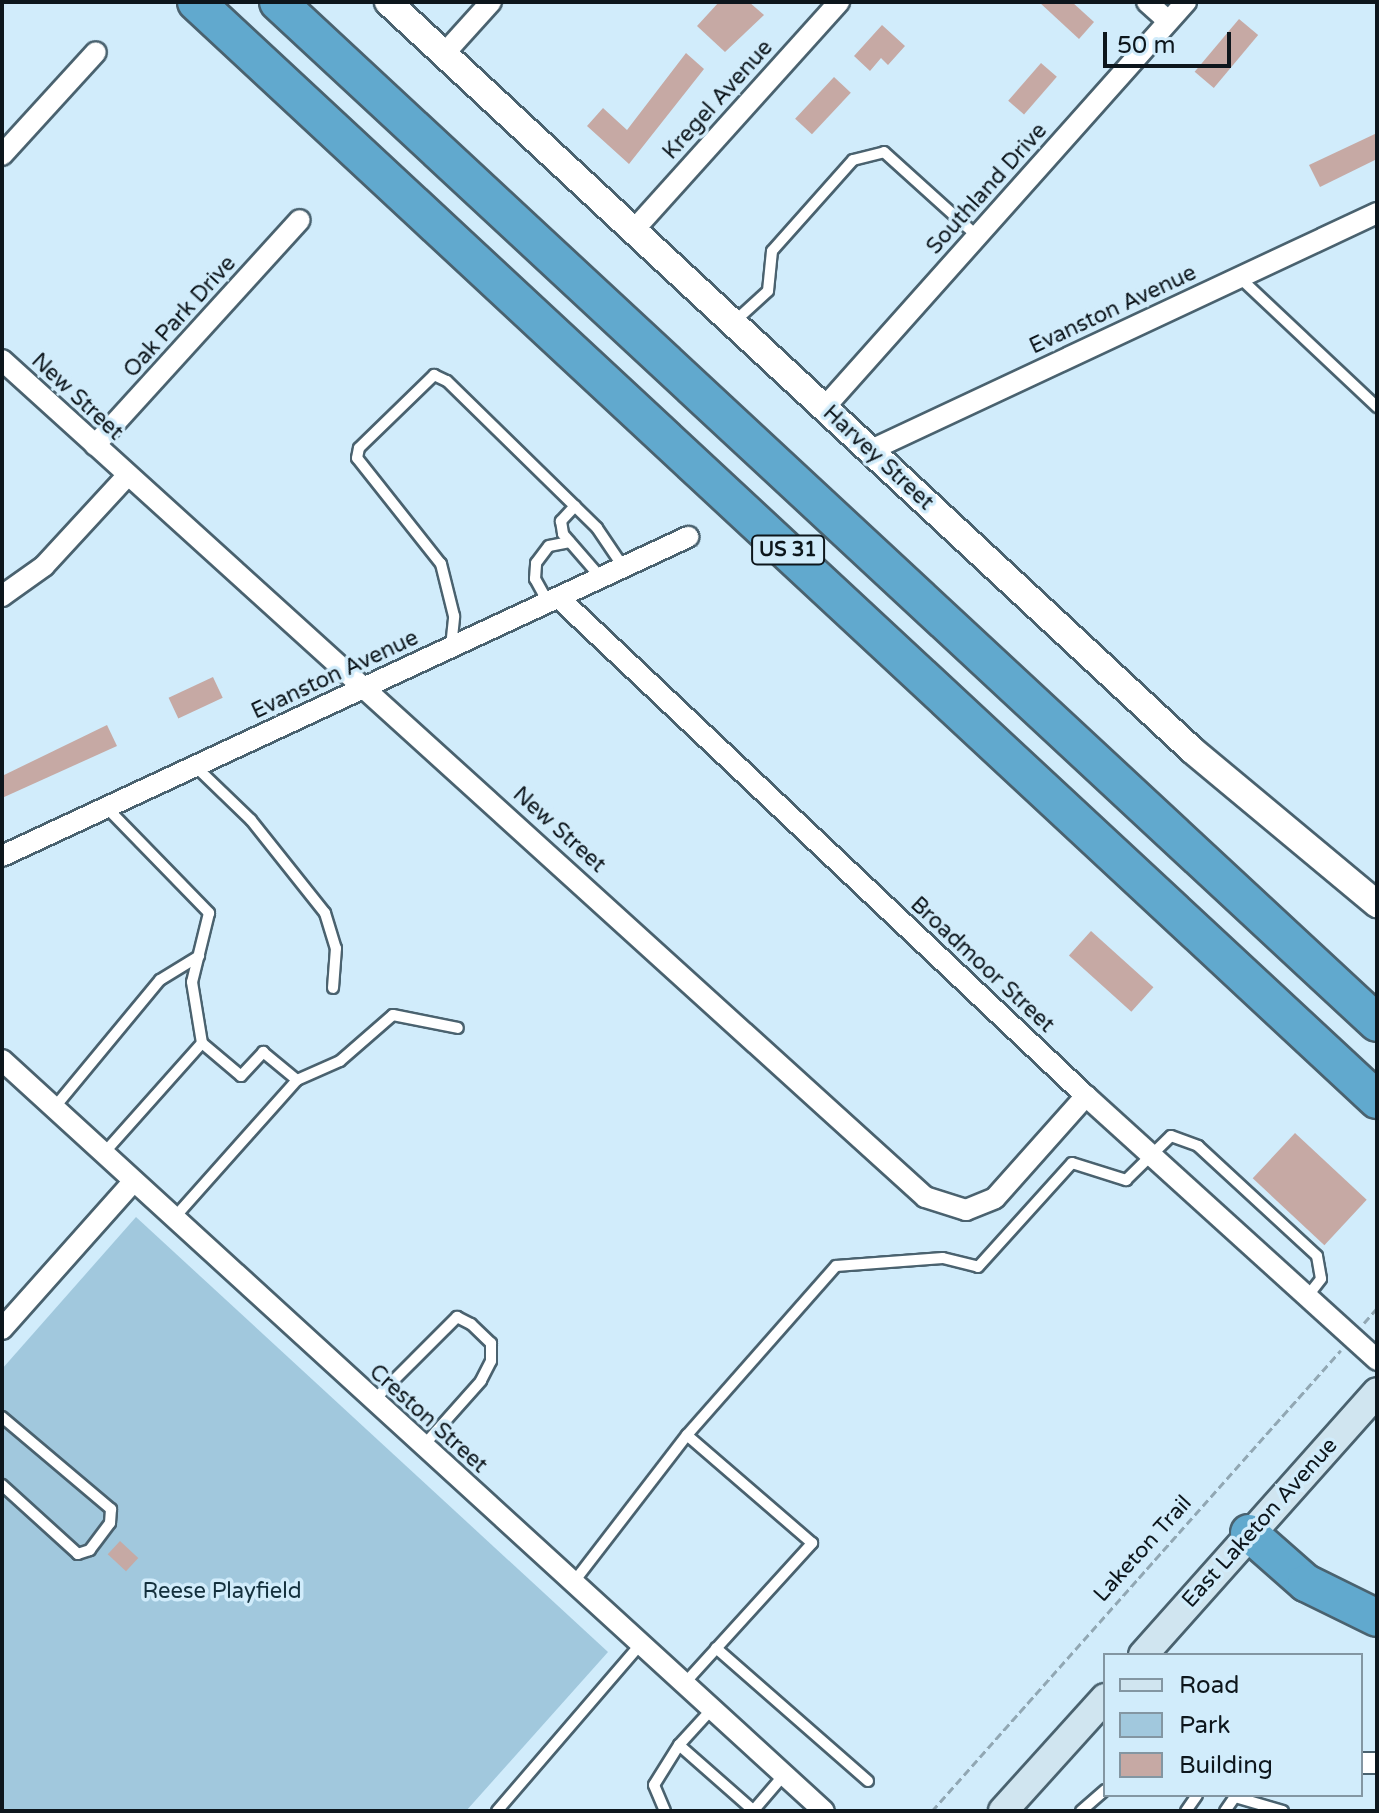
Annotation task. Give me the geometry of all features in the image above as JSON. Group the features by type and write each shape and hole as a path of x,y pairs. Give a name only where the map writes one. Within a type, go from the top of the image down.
{"highway":[{"name":"US 31","path":"196,2 1377,1100"},
{"name":"US 31","path":"278,2 1373,1017"},
{"path":"1249,1533 1377,1606"},
{"path":"1249,1533 1306,1583 1377,1618"}],"main road":[{"name":"East Laketon Avenue","path":"1145,1653 1377,1392"},
{"path":"1003,1811 1103,1700"}],"street":[{"name":"Harvey Street","path":"388,2 1228,782 1376,901"},
{"path":"444,54 491,2"},
{"name":"Kregel Avenue","path":"633,231 839,2"},
{"path":"1147,2 1168,21"},
{"name":"Southland Drive","path":"824,408 1186,2"},
{"path":"2,155 96,52"},
{"name":"Evanston Avenue","path":"869,451 1377,213"},
{"name":"Oak Park Drive","path":"95,445 300,220"},
{"name":"New Street","path":"2,360 127,476 367,687 925,1197 966,1210 995,1198 1086,1096"},
{"path":"2,596 44,566 127,476"},
{"name":"Evanston Avenue","path":"2,856 554,602 688,537"},
{"name":"Broadmoor Street","path":"554,602 1349,1340 1377,1360"},
{"name":"Creston Street","path":"2,1060 824,1811"},
{"path":"2,1329 134,1181"}],"lane":[{"path":"733,324 768,291 772,251 853,160 884,152 977,236"},
{"path":"1239,277 1377,407"},
{"path":"450,649 447,577 359,464 359,448 428,378 442,376 575,506 624,568"},
{"path":"575,506 561,521 570,542 602,579"},
{"path":"554,602 535,579 536,563 549,546 570,542"},
{"path":"195,766 251,820 325,913 336,948 333,988"},
{"path":"106,807 209,913 192,982 202,1043 241,1076 263,1052 297,1080"},
{"path":"54,1108 160,980 199,956"},
{"path":"174,1218 297,1080 340,1061 393,1015 458,1028"},
{"path":"104,1153 202,1043"},
{"path":"573,1583 687,1435 836,1266 943,1258 978,1267 1072,1163 1126,1180 1171,1136 1198,1146 1317,1256 1321,1279 1306,1298"},
{"path":"373,1401 457,1317 471,1324 491,1343 491,1361 481,1381 423,1446"},
{"path":"2,1417 111,1509 110,1523 90,1550 78,1554 2,1485"},
{"path":"683,1685 812,1543 687,1435"},
{"path":"497,1811 640,1645"},
{"path":"716,1648 868,1781"},
{"path":"665,1811 654,1785 679,1745 711,1710"},
{"path":"679,1745 753,1811 784,1775"},
{"path":"1081,1811 1103,1792"},
{"path":"1239,1797 1283,1811"}],"path":[{"name":"Laketon Trail","path":"932,1811 1377,1308"}],"green space":[{"name":"Reese Playfield","path":"136,1217 608,1652 466,1811 2,1811 2,1369"}],"building":[{"path":"719,2 749,2 764,15 725,52 697,26"},
{"path":"1039,2 1072,2 1094,22 1079,39"},
{"path":"1239,19 1258,35 1214,88 1195,72"},
{"path":"882,25 905,46 888,65 881,58 870,71 854,56"},
{"path":"686,53 704,69 629,164 587,126 603,108 627,130"},
{"path":"1041,63 1057,77 1024,115 1008,101"},
{"path":"834,77 851,93 812,134 795,119"},
{"path":"1377,133 1377,159 1320,187 1309,165"},
{"path":"213,677 223,698 178,719 169,698"},
{"path":"107,725 117,746 2,798 2,776"},
{"path":"1091,931 1153,987 1131,1012 1069,956"},
{"path":"1295,1133 1367,1200 1324,1245 1253,1178"},
{"path":"120,1541 138,1558 126,1571 108,1554"}]}
